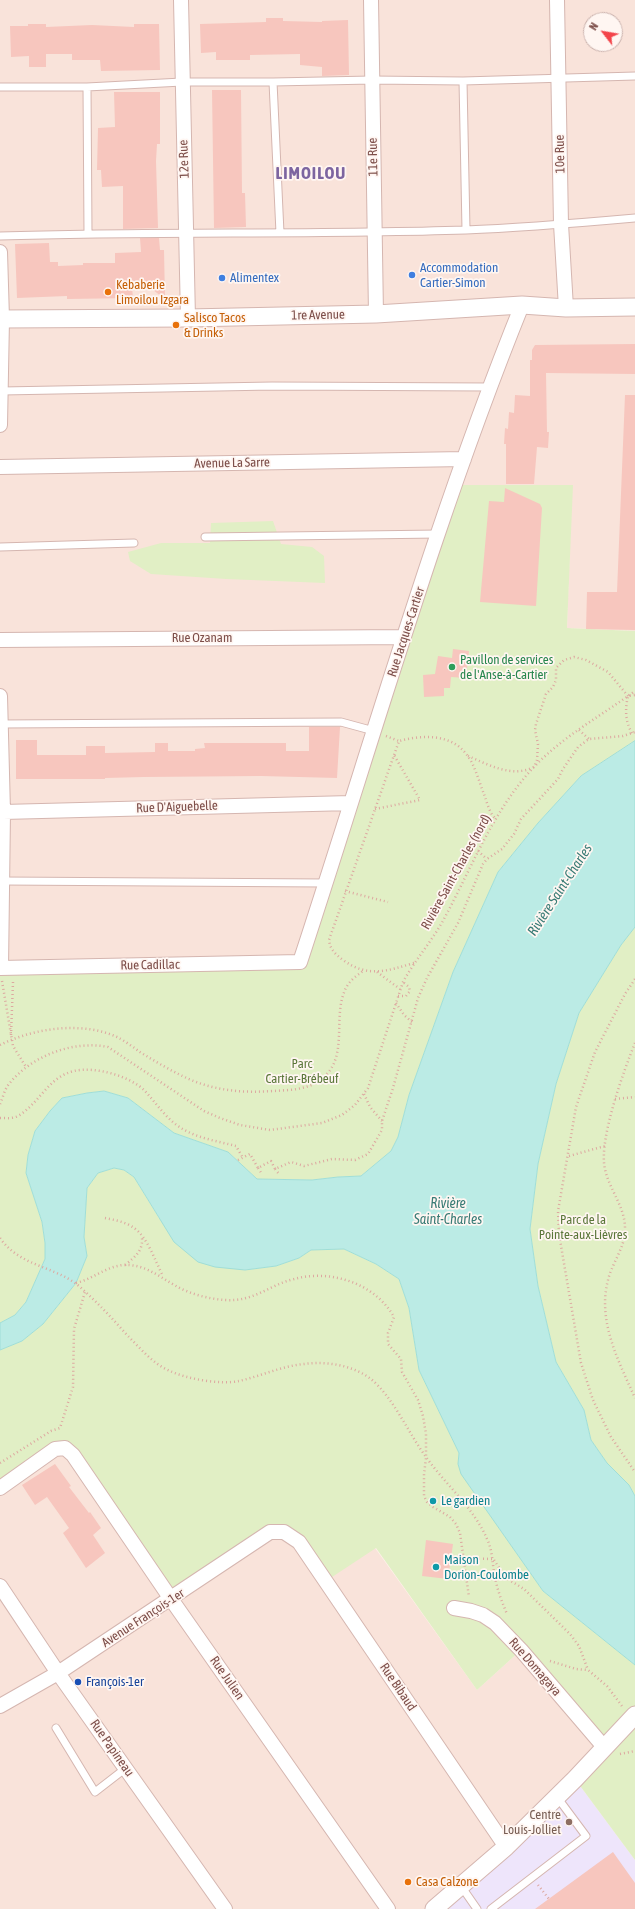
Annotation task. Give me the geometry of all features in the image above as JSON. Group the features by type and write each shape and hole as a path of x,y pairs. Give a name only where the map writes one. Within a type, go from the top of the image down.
{"street":[{"name":"12e Rue","path":"181,0 188,318"},
{"name":"11e Rue","path":"371,0 376,314"},
{"name":"10e Rue","path":"557,0 561,224 566,308"},
{"path":"0,252 2,391 0,425"},
{"name":"1re Avenue","path":"1,319 188,318 376,314 522,306 566,308 635,307"},
{"name":"Rue Jacques-Cartier","path":"300,962 404,637 464,459 489,387 522,306"},
{"name":"Avenue La Sarre","path":"0,467 464,459"},
{"name":"Rue Ozanam","path":"0,640 404,637"},
{"path":"0,696 3,812 2,881 5,968"},
{"name":"Rue D'Aiguebelle","path":"3,812 351,802"},
{"name":"Rue Cadillac","path":"5,968 300,962"},
{"name":"Rue Julien","path":"0,1488 55,1449 65,1448 73,1456 388,1909"},
{"name":"Avenue François-1er","path":"0,1706 58,1673 270,1532 284,1532"},
{"name":"Rue Bibaud","path":"284,1532 299,1542 506,1847"},
{"name":"Rue Papineau","path":"0,1586 58,1673 225,1909"},
{"name":"Rue Domagaya","path":"454,1608 484,1615 495,1623 512,1640 604,1747"},
{"path":"434,1909 506,1847 557,1797 633,1717"}],"lane":[{"path":"0,87 86,87 182,82 372,80 463,81 635,76"},
{"path":"463,81 466,230"},
{"path":"273,82 280,233"},
{"path":"86,87 88,233"},
{"path":"0,236 88,233 280,233 374,230 466,230 635,218"},
{"path":"2,391 272,386 489,387"},
{"path":"205,537 439,534"},
{"path":"0,547 134,543"},
{"path":"1,724 341,722 374,731"},
{"path":"2,881 325,883"},
{"path":"56,1728 95,1792 126,1768"},
{"path":"491,1909 586,1836 557,1797"},
{"path":"460,1886 477,1909"}],"path":[{"path":"275,1168 291,1162 304,1166 332,1159 355,1160 368,1154 382,1130 382,1120 418,998 458,923 483,864 487,859 502,849 514,834 521,819 551,788 578,747 589,739 612,738 634,732 629,727 626,714 628,696 603,668 574,657 564,660 556,668 556,680 553,687 546,694 536,724 535,730 538,744 537,760 534,767 526,771 508,771 468,755 449,741 436,737 422,736 399,741 328,940 332,951 344,961 363,971 376,972 394,969 415,962"},
{"name":"Rivière Saint-Charles (nord)","path":"0,1104 7,1086 26,1067 40,1058 73,1047 93,1044 108,1047 204,1111 240,1125 270,1130 322,1123 342,1115 355,1105 368,1088 400,989 415,962 444,920 478,851 496,819 534,767 559,744 635,691"},
{"path":"628,696 635,695"},
{"path":"579,730 589,739"},
{"path":"374,809 420,800 394,754"},
{"path":"468,755 490,809 496,819"},
{"path":"478,851 487,859"},
{"path":"345,891 388,902"},
{"path":"5,968 2,990 11,1039 13,1046 26,1067"},
{"path":"5,968 11,1039"},
{"path":"0,1045 11,1039 60,1028 85,1029 105,1032 119,1038 173,1071 214,1088 240,1092 298,1090 320,1081 331,1070 337,1052 340,1030 340,1007 345,990 352,979 363,971"},
{"path":"376,972 400,989"},
{"path":"635,979 625,994 595,1052 576,1107 569,1145 569,1156 561,1189 558,1211 559,1234 581,1363 593,1400 611,1436 635,1472"},
{"path":"398,996 406,996 410,991 409,987 404,982"},
{"path":"396,1003 404,1015 412,1022"},
{"path":"635,1043 615,1098 605,1146 604,1167 608,1181 624,1218 626,1230 607,1284 604,1311 608,1332 635,1398"},
{"path":"0,1118 18,1116 32,1104 48,1086 61,1076 74,1071 93,1069 112,1073 130,1081 144,1090 178,1126 204,1138 236,1146 243,1158"},
{"path":"364,1094 370,1106 382,1120"},
{"path":"615,1098 635,1097"},
{"path":"569,1156 605,1146"},
{"path":"238,1160 250,1154 262,1174"},
{"path":"258,1168 270,1161 279,1174"},
{"path":"105,1218 126,1223 135,1228 142,1235 163,1277"},
{"path":"125,1265 133,1259 142,1246 142,1235"},
{"path":"0,1238 6,1246 16,1254 76,1283 157,1364 178,1374 224,1382 237,1382 307,1363 335,1364 355,1370 372,1380 391,1403 426,1458 482,1526 489,1541 495,1577 502,1601 510,1620"},
{"path":"76,1283 85,1281 112,1267 125,1265 140,1266 163,1277 176,1286 195,1294 227,1300 257,1295 293,1279 311,1276 328,1276 345,1279 376,1295 389,1308 394,1317 388,1333 388,1344 401,1358 402,1372 418,1400 426,1434 424,1496 427,1502 450,1517 456,1524 460,1533 471,1611"},
{"path":"0,1463 51,1431 60,1428 67,1410 73,1387 74,1329 85,1292"},
{"path":"451,1558 493,1559"},
{"path":"493,1559 506,1578 524,1589 570,1634 579,1646 588,1670 607,1686 633,1717"},
{"path":"547,1660 576,1669 588,1670"},
{"path":"532,1877 549,1899"}],"shaded area":[{"path":"0,0 635,0 635,631 567,628 572,485 300,962 0,968"},
{"path":"55,1449 270,1532 375,1548 477,1690 521,1650 604,1747 434,1909 0,1909 0,1488"},
{"name":"Centre Louis-Jolliet","path":"575,1779 635,1860 635,1909 434,1909"}],"green space":[{"name":"Parc Cartier-Brébeuf","path":"455,485 573,485 567,628 635,631 635,741 581,776 538,823 498,872 453,972 409,1095 398,1137 391,1151 361,1176 312,1180 257,1179 228,1152 174,1133 128,1098 104,1091 62,1098 35,1131 28,1155 26,1173 42,1222 45,1243 45,1259 26,1302 15,1315 0,1323 0,968 300,962"},
{"path":"273,521 281,544 312,547 324,556 325,583 151,574 130,561 128,552 161,543 210,543 211,523"},
{"name":"Parc de la Pointe-aux-Lièvres","path":"635,927 635,1496 629,1485 607,1463 591,1440 584,1410 556,1362 538,1286 530,1229 538,1164 556,1084 579,1013 621,945"},
{"path":"114,1168 124,1170 134,1177 159,1218 245,1270 276,1266 299,1258 311,1250 344,1249 376,1264 399,1279 409,1308 419,1370 459,1453 458,1464 465,1479 543,1591 635,1665 635,1860 575,1779 604,1747 521,1650 477,1690 376,1548 326,1581 299,1542 270,1532 171,1599 65,1448 0,1488 0,1350 22,1341 43,1324 76,1283 87,1256 84,1237 87,1188 98,1173"}],"water":[{"name":"Rivière Saint-Charles","path":"635,741 635,927 621,945 579,1013 556,1084 538,1164 530,1229 538,1286 556,1362 584,1410 591,1440 607,1463 629,1485 635,1496 635,1665 543,1591 461,1474 458,1464 459,1453 419,1370 409,1308 399,1279 376,1264 344,1249 311,1250 299,1258 276,1266 245,1270 215,1267 198,1262 174,1242 134,1177 124,1170 114,1168 98,1173 87,1188 84,1237 87,1256 76,1283 43,1324 22,1341 0,1350 0,1323 15,1315 26,1302 45,1259 45,1243 42,1222 26,1173 28,1155 35,1131 62,1098 104,1091 128,1098 174,1133 228,1152 257,1179 312,1180 361,1176 391,1151 398,1137 409,1095 453,972 498,872 538,823 581,776"}],"building":[{"path":"266,18 283,18 283,21 322,22 348,20 349,75 322,76 322,67 300,65 300,54 250,55 250,60 216,60 216,52 201,53 200,24 266,22"},
{"path":"28,24 46,24 46,27 92,25 134,27 134,24 159,24 160,70 101,71 100,60 72,60 72,54 46,54 46,67 29,67 29,56 11,57 10,26 28,26"},
{"path":"212,90 241,90 242,193 245,193 246,227 214,228"},
{"path":"114,92 160,92 160,144 157,144 156,161 158,228 123,229 123,186 102,187 101,170 97,170 98,128 115,127"},
{"path":"140,238 159,238 160,250 164,250 165,299 149,287 132,287 133,298 67,299 67,296 17,298 15,244 49,243 50,262 58,262 58,266 83,265 83,263 115,263 115,253 141,252"},
{"path":"635,344 635,374 546,373 547,432 549,432 548,448 537,447 534,484 506,484 506,444 504,444 505,428 508,429 509,412 514,413 515,395 530,396 530,360 532,360 532,350 535,345"},
{"path":"625,395 635,395 635,630 586,629 587,592 617,592"},
{"path":"505,488 540,504 542,508 536,606 480,602 489,501 504,502"},
{"name":"Pavillon de services de l'Anse-à-Cartier","path":"453,649 469,651 466,678 451,677 450,688 444,688 444,696 424,697 423,675 435,674 438,656 452,658"},
{"path":"309,727 340,727 337,778 261,776 16,779 16,740 37,740 37,755 86,755 86,746 105,746 105,753 155,752 155,743 168,743 168,751 195,751 195,749 205,748 204,743 286,743 286,751 309,751"},
{"path":"55,1464 71,1486 69,1487 101,1528 93,1535 105,1553 86,1568 63,1533 69,1528 47,1497 35,1505 22,1485"},
{"name":"Maison Dorion-Coulombe","path":"426,1540 453,1544 448,1579 422,1576"},
{"path":"613,1852 635,1883 635,1909 535,1909"}],"place":[{"name":"Accommodation Cartier-Simon","path":"412,275"},
{"name":"Alimentex","path":"222,278"},
{"name":"Kebaberie Limoilou Izgara","path":"108,292"},
{"name":"Salisco Tacos & Drinks","path":"176,325"},
{"name":"Pavillon de services de l'Anse-à-Cartier","path":"452,667"},
{"name":"Le gardien","path":"433,1501"},
{"name":"Maison Dorion-Coulombe","path":"436,1567"},
{"name":"François-1er","path":"78,1682"},
{"name":"Centre Louis-Jolliet","path":"569,1822"},
{"name":"Casa Calzone","path":"408,1882"}],"district":[{"name":"LIMOILOU","path":"311,174"}]}
